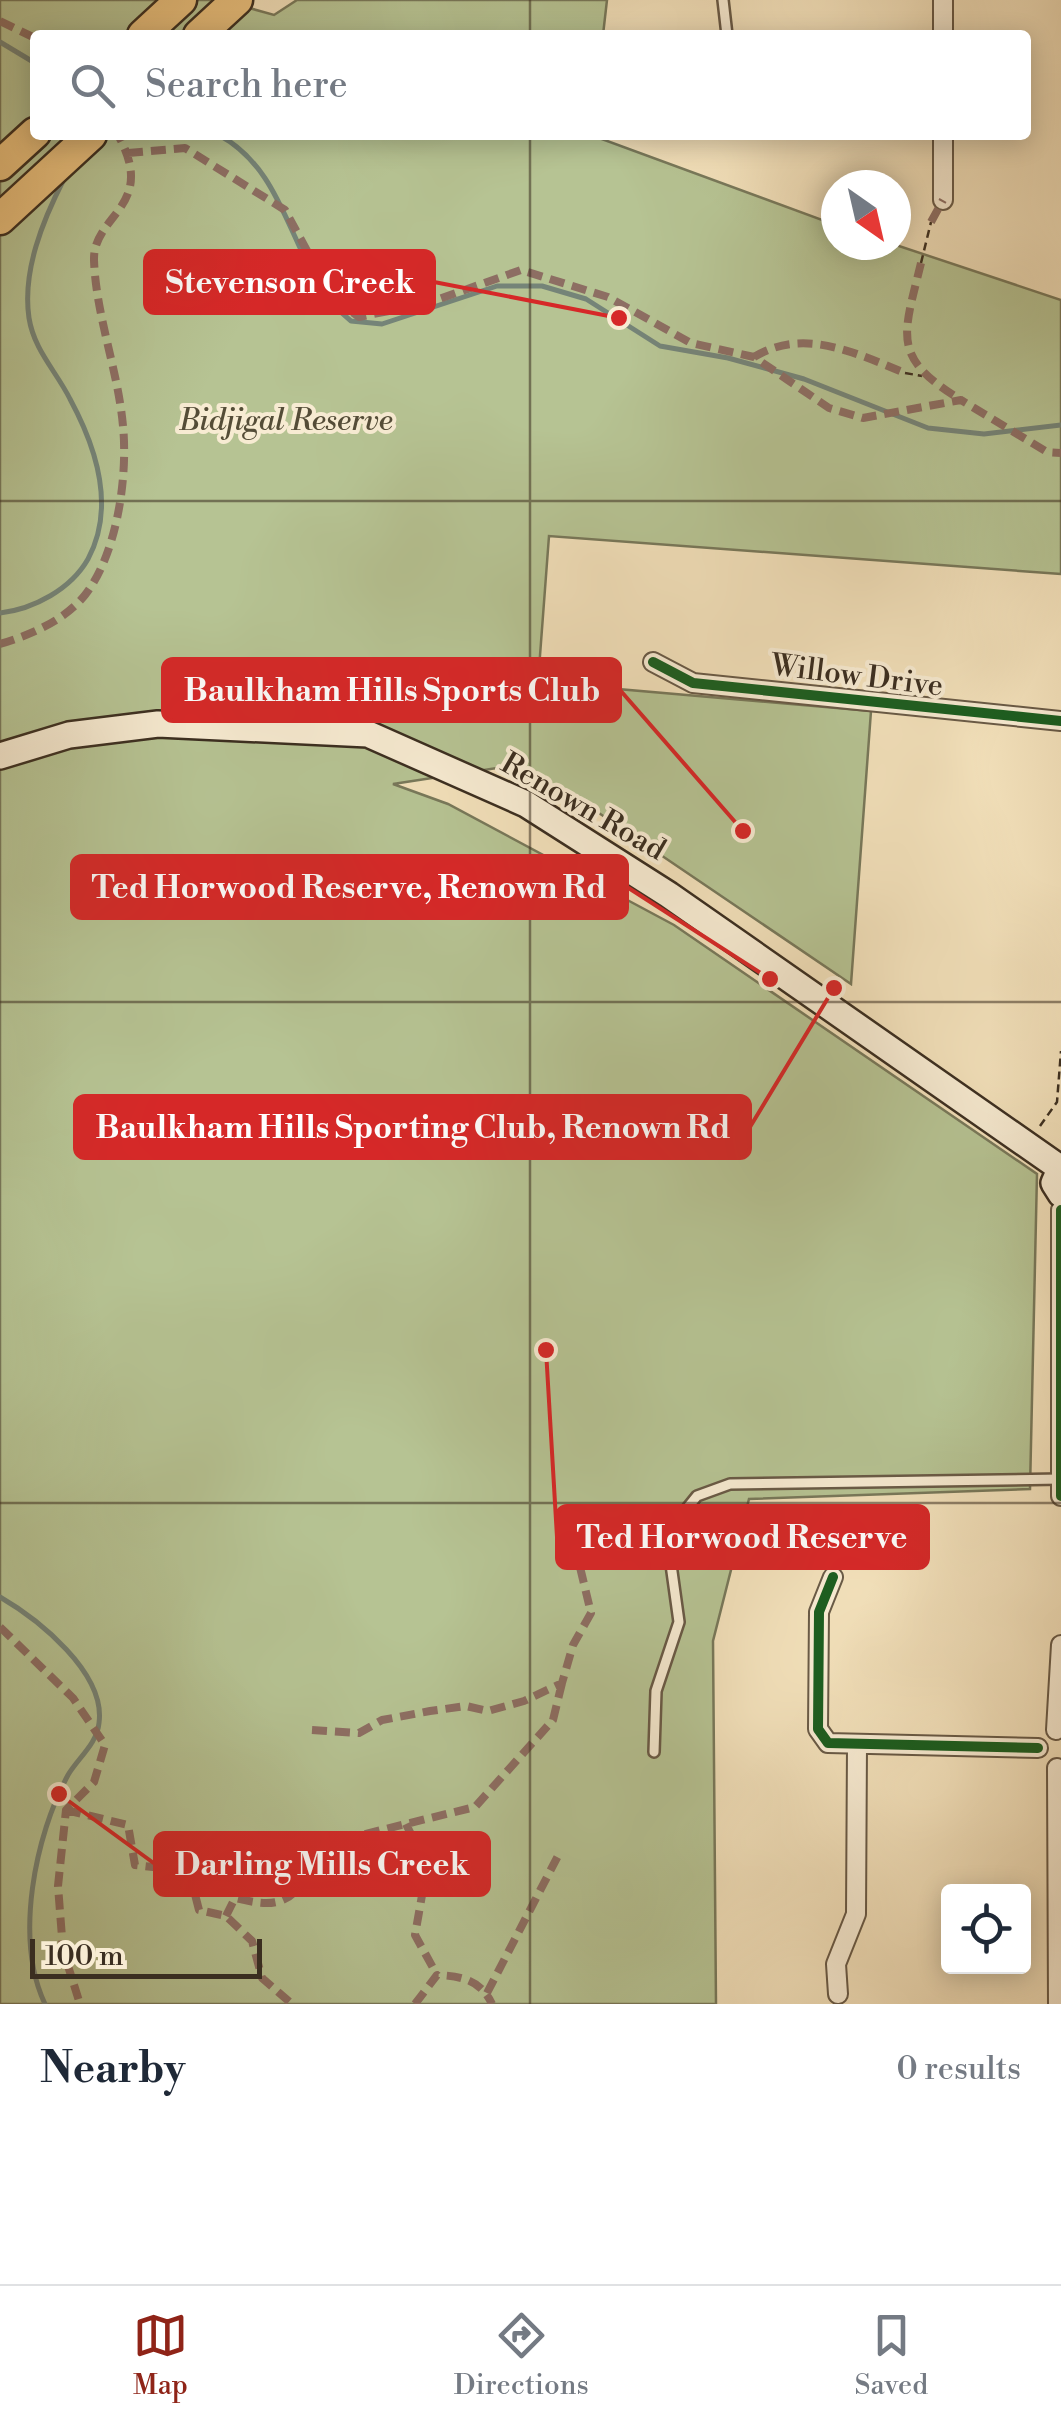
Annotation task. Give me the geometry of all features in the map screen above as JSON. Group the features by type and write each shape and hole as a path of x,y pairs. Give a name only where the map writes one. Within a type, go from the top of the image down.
{"highway":[{"path":"148,30 181,0"},
{"path":"0,165 30,138"},
{"path":"0,219 86,140"}],"main road":[{"name":"Renown Road","path":"0,756 69,735 158,724 368,734 526,804 669,895 1060,1167"},
{"path":"1060,1167 1054,1183 1061,1194"}],"street":[{"path":"943,0 943,30"},
{"path":"942,200 943,140"},
{"name":"Willow Drive","path":"653,662 693,682 1061,721"},
{"path":"1061,1210 1061,1496"},
{"path":"833,1577 819,1612 818,1729 828,1743 1038,1748"},
{"path":"1058,2004 1059,1767 1041,1759 1038,1748 1046,1734 1058,1730 1061,1645"},
{"path":"838,1994 836,1964 856,1914 857,1746"}],"lane":[{"path":"723,0 726,30"},
{"path":"654,1752 656,1692 679,1622 668,1550 676,1522 697,1496 730,1484 1061,1479"}],"path":[{"path":"921,263 931,222"},
{"path":"904,372 922,376"},
{"path":"1040,1126 1057,1102 1061,1051"}],"green space":[{"name":"Bidjigal Reserve","path":"0,0 221,0 274,15 297,0 607,0 604,30 30,30 30,140 605,140 821,219 821,260 911,260 911,250 1061,300 1061,574 549,536 538,682 871,711 851,984 593,809 527,773 523,764 393,784 448,804 674,925 1037,1174 1030,1489 749,1499 713,1641 716,2004 0,2004"}],"waterway":[{"path":"0,42 30,60"},
{"path":"226,140 262,174 315,277 351,321 382,324 497,286 542,286 586,299 660,346 728,358 804,379 928,428 984,434 1061,425"},
{"path":"0,613 38,602 72,580 88,559 101,519 99,478 88,437 40,350 29,318 31,264 64,179"},
{"path":"0,1597 50,1633 66,1650 92,1685 98,1704 98,1731 56,1800 32,1888 31,1949 45,2004"}],"marked path":[{"path":"0,21 30,36"},
{"path":"0,644 46,626 85,595 105,558 118,514 124,468 123,426 94,260 96,244 128,194 131,178 120,140"},
{"path":"128,153 185,148 285,210 319,273 341,304 359,317 428,303 521,270 608,297 691,343 754,357 829,408 863,418 961,400 1047,452 1061,453"},
{"path":"931,222 943,200"},
{"path":"921,263 907,328 908,343 923,371 961,400"},
{"path":"754,357 792,344 830,346 905,373"},
{"path":"312,1730 359,1733 382,1720 430,1711 466,1706 488,1711 524,1701 562,1683 573,1645 591,1613 579,1563 581,1550"},
{"path":"0,1627 73,1698 105,1745 94,1782 66,1810 58,1886 63,1950 80,2004"},
{"path":"226,1916 235,1898 278,1902 294,1893 310,1873 340,1870 357,1836 475,1807 553,1720 562,1683"},
{"path":"66,1810 128,1825 135,1865 189,1871 199,1910 226,1916 252,1941 262,1978 292,2004"},
{"path":"406,1824 427,1867 415,1935 437,1975"},
{"path":"487,1993 560,1852"},
{"path":"415,2004 437,1975 469,1981 482,1989 492,2004"}],"cycle path":[{"path":"653,662 693,683 1061,721"},
{"path":"1061,1210 1061,1496"},
{"path":"833,1577 819,1612 818,1729 828,1743 1038,1748"}],"place":[{"name":"Stevenson Creek","path":"619,318"},
{"name":"Baulkham Hills Sports Club","path":"743,831"},
{"name":"Ted Horwood Reserve, Renown Rd","path":"770,979"},
{"name":"Baulkham Hills Sporting Club, Renown Rd","path":"834,988"},
{"name":"Ted Horwood Reserve","path":"546,1350"},
{"name":"Darling Mills Creek","path":"59,1794"}]}
